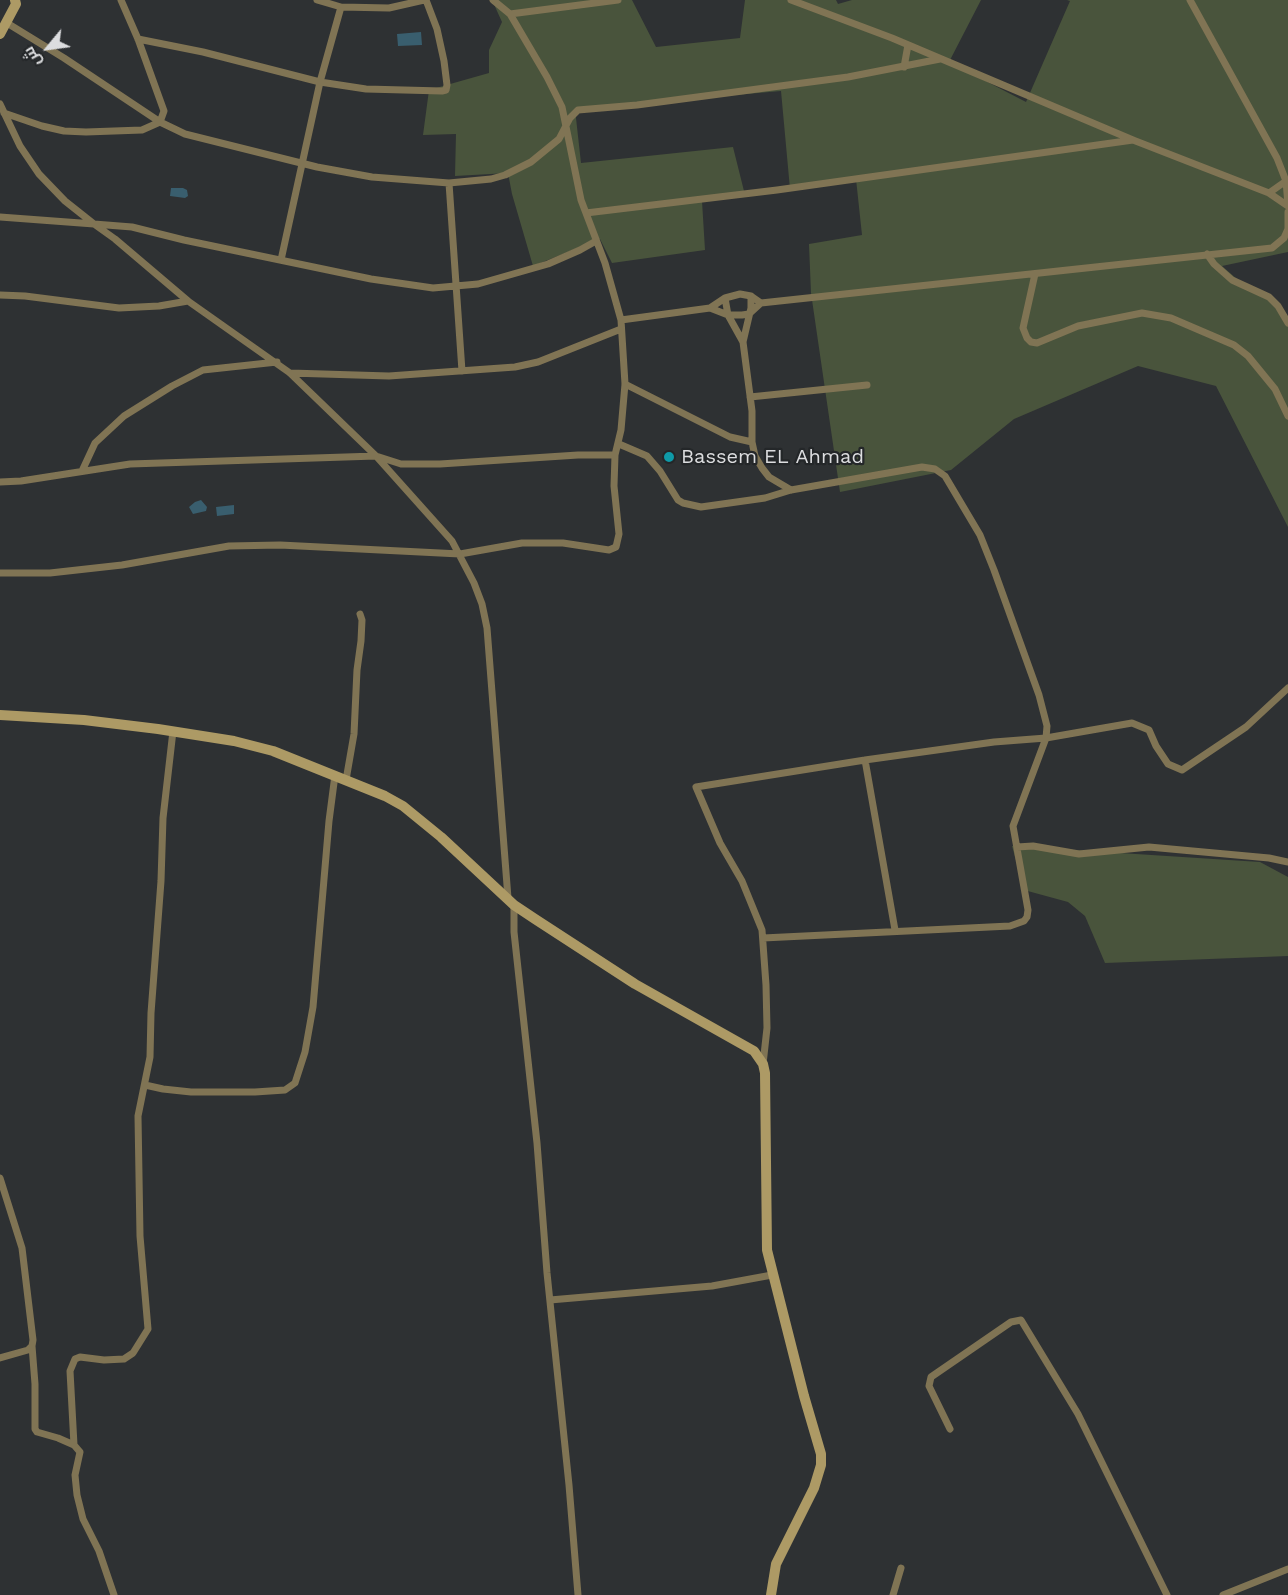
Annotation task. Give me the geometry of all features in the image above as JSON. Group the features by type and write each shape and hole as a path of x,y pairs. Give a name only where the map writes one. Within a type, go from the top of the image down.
{"street":[{"path":"4,112 42,126 64,131 135,131 153,127 160,122 164,111 121,0"},
{"path":"138,39 203,52 320,82 366,89 417,92 447,90 437,29 425,0 389,8 342,6 318,0"},
{"path":"0,573 50,573 122,565 229,546 280,545 460,554 522,543 563,543 609,550 616,547 619,534 614,486 615,455 619,444 625,384 621,320 572,164 562,106 510,14 493,0"},
{"path":"510,14 618,0"},
{"path":"790,0 908,45 1133,140 1269,193 1288,206"},
{"path":"1190,0 1273,151 1286,181 1288,206"},
{"path":"0,34 17,2"},
{"path":"281,260 320,82 342,6"},
{"path":"7,23 160,122 185,134 302,163 372,177 449,183 491,179 506,175 531,162 559,139 570,118 578,110 648,104 874,74 940,59"},
{"path":"904,67 908,45"},
{"path":"0,104 20,146 39,174 65,201 115,239 188,301 277,362 376,456 452,541 482,603 487,628 511,902 537,1143 578,1595"},
{"path":"586,213 777,190 1133,140"},
{"path":"1269,193 1286,181"},
{"path":"449,183 462,371"},
{"path":"710,308 728,315 749,314 762,303 1272,248 1284,238 1288,229 1288,212"},
{"path":"0,217 132,227 371,279 433,288 478,284 548,264 596,241"},
{"path":"1208,254 1214,264 1232,280 1269,297 1278,306 1288,323"},
{"path":"1035,274 1023,328 1031,342 1037,344 1078,326 1142,313 1172,318 1234,345 1248,356 1275,389 1288,416"},
{"path":"621,320 710,308 725,298 740,294 751,296 762,303"},
{"path":"0,295 119,308 159,306 188,301"},
{"path":"751,296 751,308 743,342 750,397 752,442 755,456 769,477 790,490"},
{"path":"725,298 728,315 743,342"},
{"path":"290,373 389,376 515,367 538,362 621,329"},
{"path":"82,471 95,443 124,416 172,386 203,370 277,362"},
{"path":"625,384 730,437 752,442"},
{"path":"750,397 867,385"},
{"path":"619,444 647,456 660,471 678,500 688,505 701,507 752,501 790,490 922,467 935,469 945,476 980,535 1039,695 1047,726 1046,738 1013,826 1028,910 1024,921 1010,926 763,938"},
{"path":"0,482 21,481 130,464 376,456 401,464 440,464 578,455 615,455"},
{"path":"346,780 354,734 357,670 362,640 360,614"},
{"path":"771,1595 776,1564 814,1488 821,1465 821,1454 772,1275 767,1240 763,1064 767,1028 763,938 758,917 746,890 720,843 696,788 865,760 993,742 1046,738 1132,723 1149,730 1168,764 1182,770 1246,727 1288,688"},
{"path":"0,715 84,720 234,741 264,749 386,796 403,806 468,861 511,902 635,984 754,1051 763,1064"},
{"path":"74,1445 70,1371 75,1359 80,1357 124,1359 133,1353 148,1329 140,1236 138,1116 150,1057 163,818 173,731"},
{"path":"865,760 895,930"},
{"path":"145,1084 163,1089 191,1092 255,1092 285,1090 295,1083 305,1052 312,1007 335,775"},
{"path":"1017,847 1033,846 1079,854 1149,847 1269,858 1288,862"},
{"path":"0,1178 22,1248 32,1320 36,1431 74,1445 80,1452 75,1475 83,1519 99,1551 114,1595"},
{"path":"550,1300 712,1286 772,1275"},
{"path":"950,1430 929,1386 931,1377 1011,1322 1021,1320 1078,1414 1167,1595"},
{"path":"0,1358 24,1351 32,1346"},
{"path":"893,1595 901,1568"},
{"path":"1223,1595 1288,1569"}],"green space":[{"path":"492,0 632,0 656,47 740,38 745,0 836,0 838,4 852,0 981,0 949,62 1026,102 1070,1 1067,0 1288,0 1288,252 1222,266 1246,287 1270,297 1288,317 1288,527 1216,386 1138,366 1014,419 951,470 840,492 811,293 809,244 862,235 856,179 790,189 781,91 575,109 581,163 733,147 745,195 702,201 705,250 612,263 600,239 533,266 508,173 455,176 456,134 423,135 429,90 489,73 489,50 502,22"},
{"path":"1012,846 1260,862 1288,877 1288,956 1105,963 1085,916 1068,902 1024,890"}],"water":[{"path":"421,32 422,45 398,46 397,34"},
{"path":"171,188 183,188 187,190 188,196 185,198 170,196"},
{"path":"201,500 207,507 206,511 193,514 189,507"},
{"path":"234,505 234,514 217,516 216,507"}],"place":[{"name":"Bassem EL Ahmad","path":"669,457"}]}
